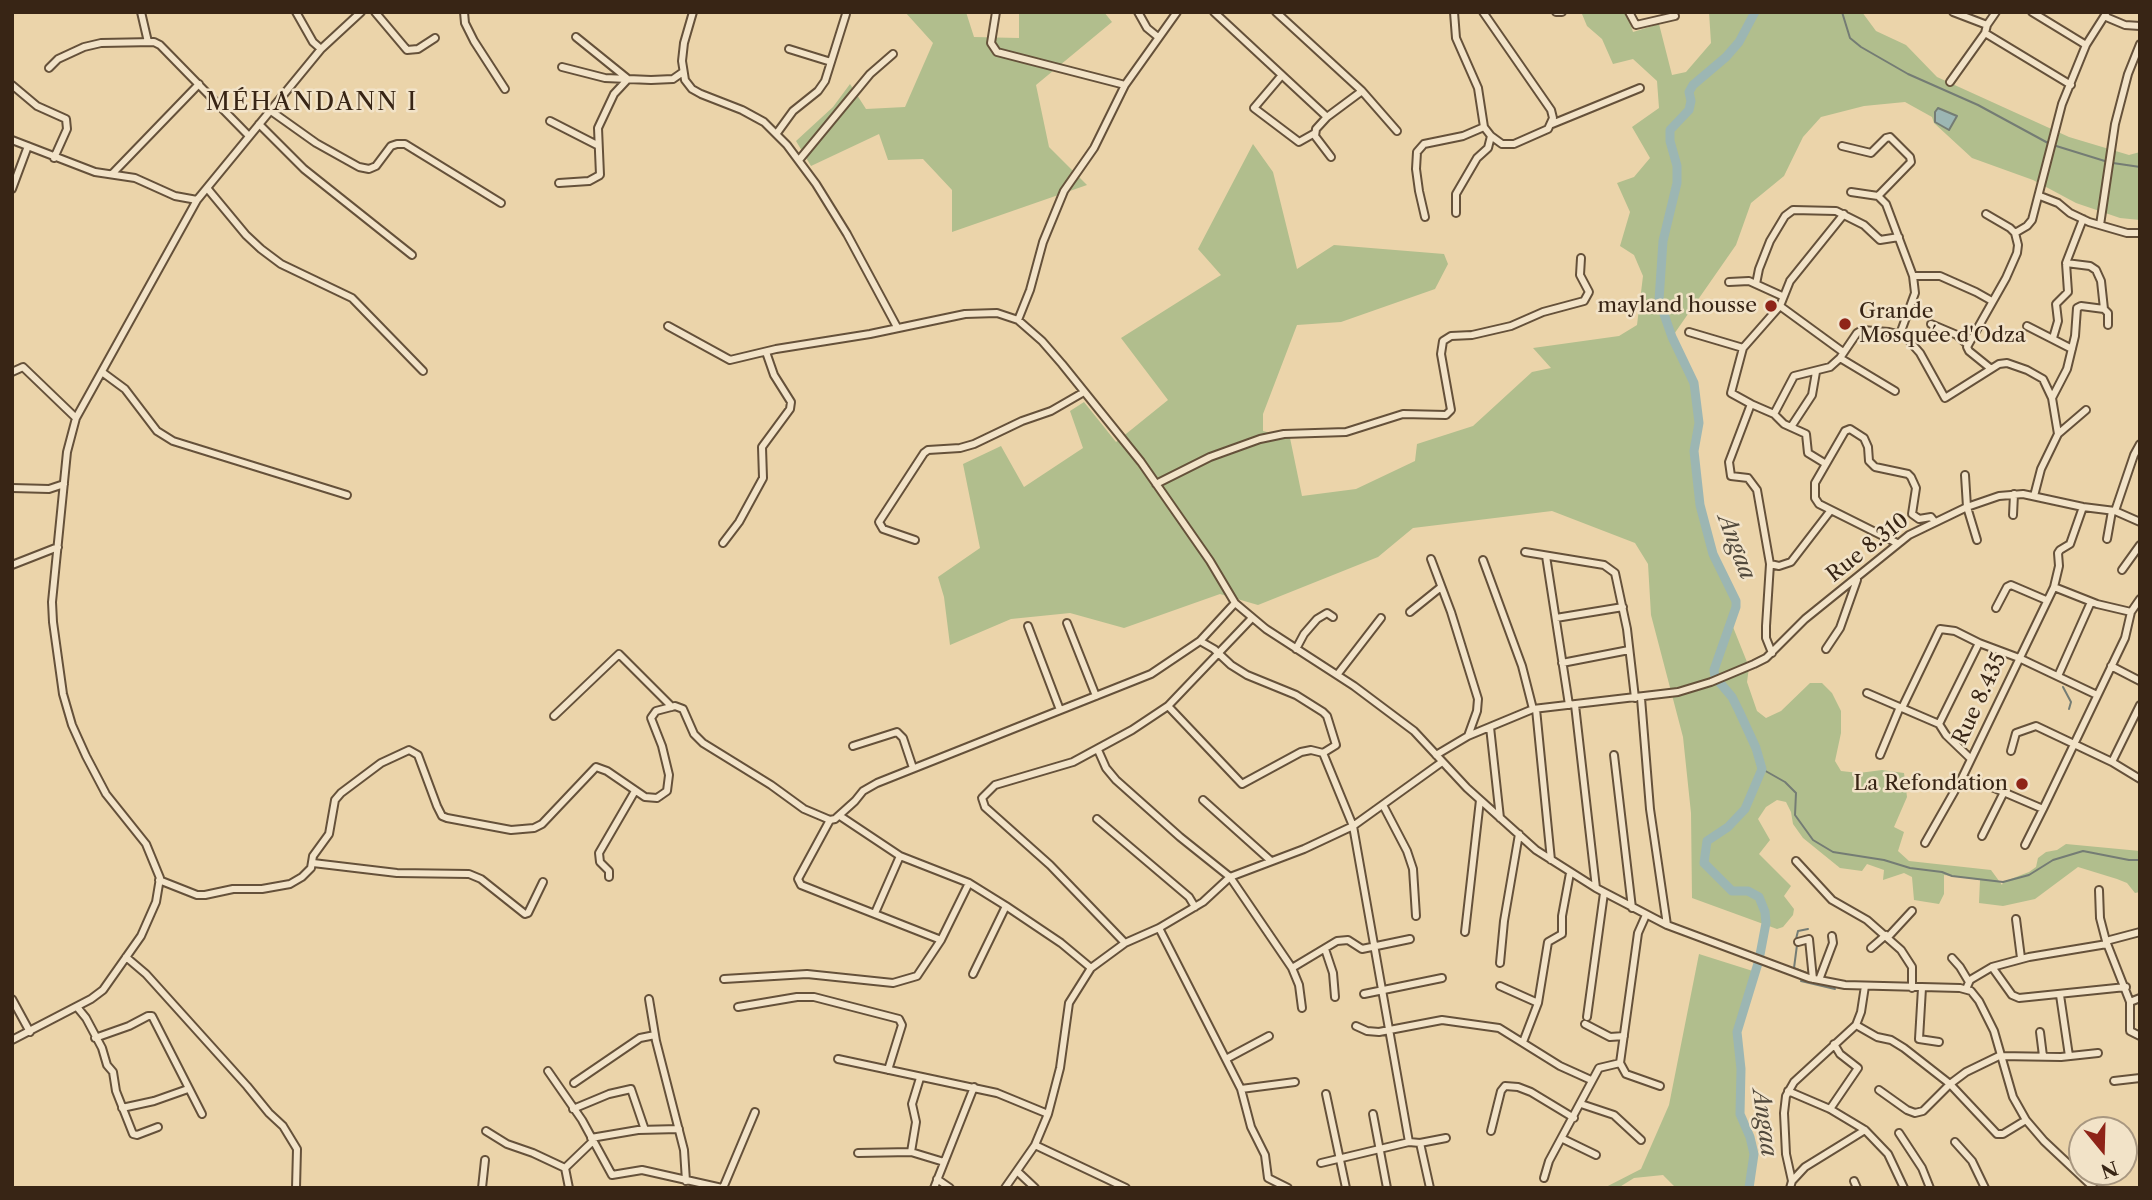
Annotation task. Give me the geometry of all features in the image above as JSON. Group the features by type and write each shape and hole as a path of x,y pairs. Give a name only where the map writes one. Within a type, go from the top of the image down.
{"street":[{"path":"141,12 148,42"},
{"path":"296,12 313,42 321,49"},
{"path":"12,1040 77,1007 103,990 142,936 150,919 159,880 156,865 146,844 101,784 72,726 66,704 53,622 67,452 76,418 197,200 321,49 361,12"},
{"path":"375,12 407,50 418,49 435,38"},
{"path":"464,12 465,23 474,41 505,89"},
{"path":"693,12 684,43 685,80 692,89 741,110 777,133 799,160 847,233 897,327"},
{"path":"996,12 991,43 997,52 1125,85"},
{"path":"1138,12 1147,28 1158,37"},
{"path":"1018,320 1030,290 1043,242 1064,191 1094,148 1125,85 1177,12"},
{"path":"1214,12 1327,117"},
{"path":"1276,12 1362,91 1397,131"},
{"path":"1454,12 1456,38 1478,88 1484,127 1491,136 1507,146 1548,129 1552,124 1640,88"},
{"path":"1483,12 1551,110 1552,124"},
{"path":"1556,12 1562,12"},
{"path":"1629,12 1636,25 1675,16"},
{"path":"1954,12 1987,25"},
{"path":"1950,82 1996,12"},
{"path":"2032,12 2086,46"},
{"path":"777,133 793,111 818,91 825,80 846,14"},
{"path":"2015,233 2027,226 2032,219 2059,115 2086,46 2106,14 2125,24 2140,26"},
{"path":"1984,33 2071,85"},
{"path":"576,37 628,79"},
{"path":"49,68 58,59 84,47 101,43 148,42 160,45 249,136"},
{"path":"2100,225 2107,166 2128,74 2140,44"},
{"path":"789,49 831,62"},
{"path":"799,160 870,74 893,54"},
{"path":"562,67 590,75 628,79 673,79 683,72"},
{"path":"1282,75 1254,108 1299,142 1315,133 1327,117 1362,91"},
{"path":"559,183 589,181 600,176 598,128 605,110 628,79"},
{"path":"113,173 199,84"},
{"path":"12,85 37,106 66,119 67,129 54,158"},
{"path":"271,111 316,143 359,167 369,169 376,166 391,146 405,144 501,203"},
{"path":"550,121 597,145"},
{"path":"259,124 281,143 304,169 412,255"},
{"path":"1425,217 1416,169 1419,147 1463,136 1484,127"},
{"path":"1315,133 1331,157"},
{"path":"1456,213 1456,194 1478,158 1488,148 1491,136"},
{"path":"1842,146 1871,153 1890,137 1910,157 1911,162 1878,196"},
{"path":"12,140 95,172 135,178 174,197 197,200"},
{"path":"12,189 28,146"},
{"path":"207,188 261,249 281,264 352,298 423,371"},
{"path":"1851,192 1878,196 1890,211 1913,276 1914,293 1900,334"},
{"path":"2040,196 2058,203 2083,219 2127,233 2140,233"},
{"path":"1756,284 1770,241 1788,212 1826,209 1864,225 1880,240 1899,237"},
{"path":"1986,214 2015,233"},
{"path":"1826,464 1808,453 1806,434 1784,424 1774,414 1731,393 1743,348 1780,306 1782,296 1798,269 1825,241 1844,215"},
{"path":"2053,338 2058,321 2056,304 2067,292 2066,263 2083,219"},
{"path":"1990,368 1967,350 2017,253 2015,233"},
{"path":"1156,484 1202,461 1260,439 1284,434 1346,432 1403,414 1446,415 1451,410 1441,354 1443,341 1451,336 1472,335 1511,327 1543,312 1584,301 1588,292 1580,275 1581,258"},
{"path":"2066,263 2090,266 2096,270 2101,281 2104,309 2108,313 2108,325"},
{"path":"1913,276 1940,276 1992,301"},
{"path":"1729,282 1741,280 1782,296"},
{"path":"1780,306 1842,355 1895,391"},
{"path":"2052,398 2067,369 2078,307 2104,309"},
{"path":"668,326 726,359 965,314 997,313 1018,320 1042,341 1156,484 1210,561 1235,603 1252,618 1414,731 1480,800 1551,860 1595,888 1667,925 1816,979 1865,986 1912,988 1967,985 1992,967 2021,958 2106,943 2140,932"},
{"path":"1931,324 1956,335 1968,345"},
{"path":"2026,326 2072,349"},
{"path":"1774,414 1794,376 1830,367 1859,331 1900,334 1911,341 1945,398 1990,368 2007,363 2027,370 2043,379 2052,398 2058,434"},
{"path":"1689,332 1743,348"},
{"path":"723,543 764,478 762,447 790,409 791,402 774,375 766,352"},
{"path":"12,372 23,367 76,418"},
{"path":"102,372 125,389 158,431 173,441 347,495"},
{"path":"1791,427 1812,395 1816,372"},
{"path":"915,540 883,530 879,522 924,453 974,444 1022,421 1051,411 1084,392"},
{"path":"1751,404 1729,469 1731,476 1748,478 1757,490 1770,564 1766,638 1772,653"},
{"path":"2034,496 2041,469 2058,434 2085,410"},
{"path":"1897,543 1819,504 1813,493 1815,483 1845,430 1850,429 1860,434 1875,467 1908,474 1915,482 1911,512 1914,517 1931,517 1935,522"},
{"path":"2107,539 2114,511 2140,444"},
{"path":"1965,475 1968,508 1977,540"},
{"path":"12,488 48,489 64,484"},
{"path":"2013,516 2014,494"},
{"name":"Rue 8.310","path":"1436,755 1468,736 1535,709 1678,692 1754,664 1772,653 1805,619 1897,543 1935,522 1999,496 2034,496 2114,511 2140,522"},
{"path":"2083,507 2070,544 2058,553 2059,566 2054,587 2091,602 2131,612"},
{"path":"1770,564 1779,566 1791,562 1831,510"},
{"path":"2122,570 2140,545"},
{"path":"12,565 58,547"},
{"path":"1525,552 1604,565 1611,569 1618,581 1638,698 1650,809 1667,925"},
{"path":"1546,555 1562,663 1572,705 1595,888"},
{"path":"1431,559 1478,699 1477,711 1468,736"},
{"path":"1483,560 1535,709 1551,860"},
{"path":"1826,649 1840,628 1857,578"},
{"path":"1996,608 2007,587 2011,585 2046,600"},
{"path":"1410,612 1441,587"},
{"name":"Rue 8.435","path":"2043,809 1962,778 2054,587"},
{"path":"2025,845 2125,638 2131,612 2140,599"},
{"path":"2058,676 2091,602"},
{"path":"159,880 200,895 237,888 278,887 302,877 329,834 335,800 381,763 409,750 418,755 442,816 511,830 526,831 542,824 596,767 651,799 664,795 669,784 667,762 651,718 656,711 672,707 683,709 694,734 703,743 804,809 830,820 840,817 869,787 1151,674 1200,641 1235,603"},
{"path":"1556,618 1623,607"},
{"path":"1296,649 1317,619 1327,613 1333,617"},
{"path":"1125,943 1050,865 982,803 983,794 995,785 1073,762 1132,730 1168,706 1252,618"},
{"path":"1337,675 1381,618"},
{"path":"1068,624 1096,696"},
{"path":"1028,626 1060,710"},
{"path":"1880,755 1940,629 1955,631 2019,657 2097,695"},
{"path":"1168,706 1242,784 1301,752 1311,750 1323,753 1333,747 1336,741 1323,712 1296,695 1247,675 1200,641"},
{"path":"1939,724 1979,643"},
{"path":"1562,663 1629,650"},
{"path":"554,716 619,654 672,707"},
{"path":"2111,667 2140,681"},
{"path":"1867,693 1939,724 1970,760"},
{"path":"2112,762 2140,705"},
{"path":"2011,751 2016,733 2036,726 2112,762 2140,779"},
{"path":"1490,727 1500,818"},
{"path":"853,746 897,732 903,738 913,768"},
{"path":"1098,750 1106,768 1116,779 1180,837 1230,877 1292,968 1299,985 1302,1008"},
{"path":"1323,753 1353,826 1409,1142"},
{"path":"1614,755 1632,908"},
{"path":"1005,1188 1035,1145 1048,1114 1060,1068 1069,1003 1091,968 1125,943 1159,928 1195,907 1230,877 1353,826 1442,762"},
{"path":"1925,843 1962,778"},
{"path":"609,877 610,871 600,862 599,853 635,791"},
{"path":"1982,836 2004,792"},
{"path":"1203,800 1271,861"},
{"path":"1465,932 1480,800"},
{"path":"1383,805 1410,860 1416,916"},
{"path":"840,817 900,856 969,883 1061,943 1091,968"},
{"path":"1097,818 1189,897 1195,907"},
{"path":"830,820 798,879 801,885 941,940"},
{"path":"1500,963 1504,921 1519,834"},
{"path":"875,913 900,856"},
{"path":"1796,861 1832,900 1867,920 1887,936 1910,962 1912,988"},
{"path":"313,863 397,873 469,874 481,879 527,914 543,882"},
{"path":"1523,1042 1538,1003 1548,943 1562,934 1562,916 1570,873"},
{"path":"724,979 807,974 893,983 918,976 941,940 969,883"},
{"path":"2099,890 2100,918 2106,943 2130,1002 2130,1031 2140,1036"},
{"path":"1604,893 1586,1020 1610,1037 1624,1036"},
{"path":"973,974 1006,906"},
{"path":"1871,948 1912,911"},
{"path":"1646,915 1639,933 1620,1063 1626,1074 1660,1086"},
{"path":"2015,919 2021,958"},
{"path":"1159,928 1241,1089 1251,1127 1265,1155 1268,1178 1288,1188"},
{"path":"1816,979 1833,943 1832,936"},
{"path":"1292,968 1344,940 1362,949 1410,939"},
{"path":"1798,942 1809,939 1816,979"},
{"path":"1325,950 1333,973 1335,997"},
{"path":"126,957 146,974 283,1126 297,1149 296,1188"},
{"path":"1952,958 1961,967 1967,985 1979,1001 2003,1055 2013,1097 2026,1120 2044,1141 2094,1188"},
{"path":"1992,967 2015,997 2126,988"},
{"path":"1364,993 1442,978"},
{"path":"1500,986 1538,1003"},
{"path":"1791,1184 1784,1113 1788,1091 1794,1082 1856,1025 1865,986"},
{"path":"1922,988 1919,1039 1939,1042"},
{"path":"2060,995 2070,1056"},
{"path":"738,1007 797,997 814,997 899,1019 902,1025 888,1070"},
{"path":"2130,1002 2140,998"},
{"path":"12,999 30,1032"},
{"path":"649,999 655,1035 684,1150 685,1181"},
{"path":"77,1007 86,1018 107,1065 113,1072 122,1108 134,1135 158,1127"},
{"path":"95,1038 129,1027 150,1015 202,1114"},
{"path":"1356,1026 1367,1031 1442,1020 1499,1028 1560,1066 1591,1080"},
{"path":"1856,1025 1904,1048 1950,1084 1997,1134 2003,1134 2026,1120"},
{"path":"2040,1032 2043,1056"},
{"path":"574,1083 640,1038 655,1035"},
{"path":"1226,1059 1269,1036"},
{"path":"1830,1109 1858,1070 1834,1045"},
{"path":"1879,1090 1915,1113 1923,1111 1950,1084 1993,1057 2098,1053"},
{"path":"838,1059 997,1093 1048,1114"},
{"path":"1545,1178 1549,1161 1574,1118 1591,1080 1601,1066 1620,1063"},
{"path":"548,1071 612,1175 642,1170 722,1188 755,1112"},
{"path":"911,1152 916,1122 912,1104 920,1077"},
{"path":"2114,1081 2140,1078"},
{"path":"1241,1089 1295,1082"},
{"path":"1491,1131 1501,1091 1505,1086 1531,1092 1574,1118"},
{"path":"934,1188 974,1087"},
{"path":"573,1109 631,1088 645,1130"},
{"path":"122,1108 154,1101 188,1089"},
{"path":"1788,1091 1830,1109 1865,1130 1888,1154 1904,1188"},
{"path":"1326,1094 1346,1188"},
{"path":"1581,1104 1614,1115 1641,1140"},
{"path":"1373,1114 1387,1188"},
{"path":"565,1168 592,1139 645,1130 679,1129"},
{"path":"1791,1184 1805,1167 1865,1130"},
{"path":"486,1131 507,1144 565,1168"},
{"path":"1899,1133 1922,1168 1930,1188"},
{"path":"1321,1164 1409,1142 1420,1143 1446,1138"},
{"path":"1563,1139 1595,1155"},
{"path":"1955,1142 1967,1154 1985,1188"},
{"path":"1420,1143 1430,1188"},
{"path":"1035,1145 1126,1188"},
{"path":"858,1153 911,1152 944,1162"},
{"path":"482,1188 485,1160"},
{"path":"565,1168 569,1188"},
{"path":"1017,1171 1035,1188"},
{"path":"937,1179 950,1188"}],"green space":[{"path":"905,12 966,12 974,37 1019,38 1019,12 1104,12 1112,22 1036,85 1049,147 1087,185 952,232 952,190 923,159 888,160 879,134 811,166 796,141 833,107 850,84 866,109 905,107 933,43"},
{"path":"1626,12 1633,32 1659,24 1672,75 1686,72 1711,43 1709,12 1862,12 1876,31 1906,45 1937,77 2069,137 2129,155 2140,152 2140,220 2120,218 2076,203 2033,180 1972,158 1934,123 1932,117 1905,102 1864,106 1821,117 1803,137 1784,176 1751,203 1736,245 1672,337 1694,383 1699,423 1694,451 1700,505 1713,554 1736,601 1731,622 1749,667 1747,682 1757,711 1766,718 1781,711 1810,683 1822,683 1832,693 1841,711 1841,733 1835,761 1841,771 1859,773 1882,770 1904,773 1907,797 1894,827 1904,832 1898,851 1909,861 1991,870 2002,885 2003,882 2036,867 2038,858 2046,852 2057,850 2066,844 2140,851 2140,892 2135,893 2127,883 2078,867 2035,899 2003,906 1979,903 1980,880 1944,875 1944,894 1939,904 1914,900 1912,877 1904,873 1883,880 1884,870 1867,864 1862,871 1840,868 1803,838 1793,824 1786,802 1777,800 1766,807 1758,819 1770,840 1759,854 1791,886 1784,896 1794,909 1793,915 1783,927 1777,929 1692,898 1691,813 1683,737 1651,615 1648,564 1635,543 1552,511 1413,528 1378,557 1258,605 1220,594 1124,628 1070,613 1011,619 950,645 944,597 938,577 980,548 963,464 1001,446 1024,487 1083,448 1070,411 1084,402 1116,442 1168,400 1121,338 1221,275 1198,249 1253,144 1273,172 1297,269 1334,245 1444,254 1448,264 1435,289 1341,322 1297,325 1263,414 1263,431 1290,438 1302,496 1356,489 1415,461 1417,444 1473,426 1532,372 1551,368 1533,348 1619,336 1637,325 1643,276 1634,255 1620,246 1630,212 1617,183 1634,177 1650,158 1632,127 1659,108 1657,81 1633,59 1613,64 1602,39 1587,26 1582,14"},
{"path":"1699,954 1756,972 1737,1032 1741,1069 1740,1114 1754,1154 1749,1188 1676,1188 1663,1175 1634,1178 1618,1188 1604,1188 1641,1169 1669,1105"}],"water":[{"path":"1938,108 1957,116 1949,130 1935,122"}],"waterway":[{"name":"Angaa","path":"1749,1188 1754,1154 1740,1114 1741,1069 1737,1032 1759,960 1766,923 1765,912 1759,897 1748,891 1732,891 1704,863 1707,841 1728,827 1745,809 1762,769 1756,748 1732,697 1715,677 1714,670 1736,601 1713,554 1700,505 1694,451 1699,423 1694,383 1672,337 1659,300 1663,241 1677,183 1677,166 1670,130 1689,110 1689,92 1693,85 1739,42 1755,12"},
{"path":"1842,12 1850,38 1861,47 1908,74 1978,105 2048,143"},
{"path":"2053,145 2108,162"},
{"path":"2113,163 2140,167"},
{"path":"2063,687 2071,702 2069,709"},
{"path":"1762,769 1785,782 1796,793 1795,815 1813,840 1833,852 1884,860 1952,876 2003,882 2029,875 2053,860 2083,851 2140,860"},
{"path":"1796,939 1798,931 1808,929"},
{"path":"1797,945 1794,968 1809,974"},
{"path":"1801,981 1835,989"}],"place":[{"name":"mayland housse","path":"1771,306"},
{"name":"Grande Mosquée d'Odza","path":"1845,324"},
{"name":"La Refondation","path":"2022,784"}],"district":[{"name":"MÉHANDANN I","path":"312,103"}]}
